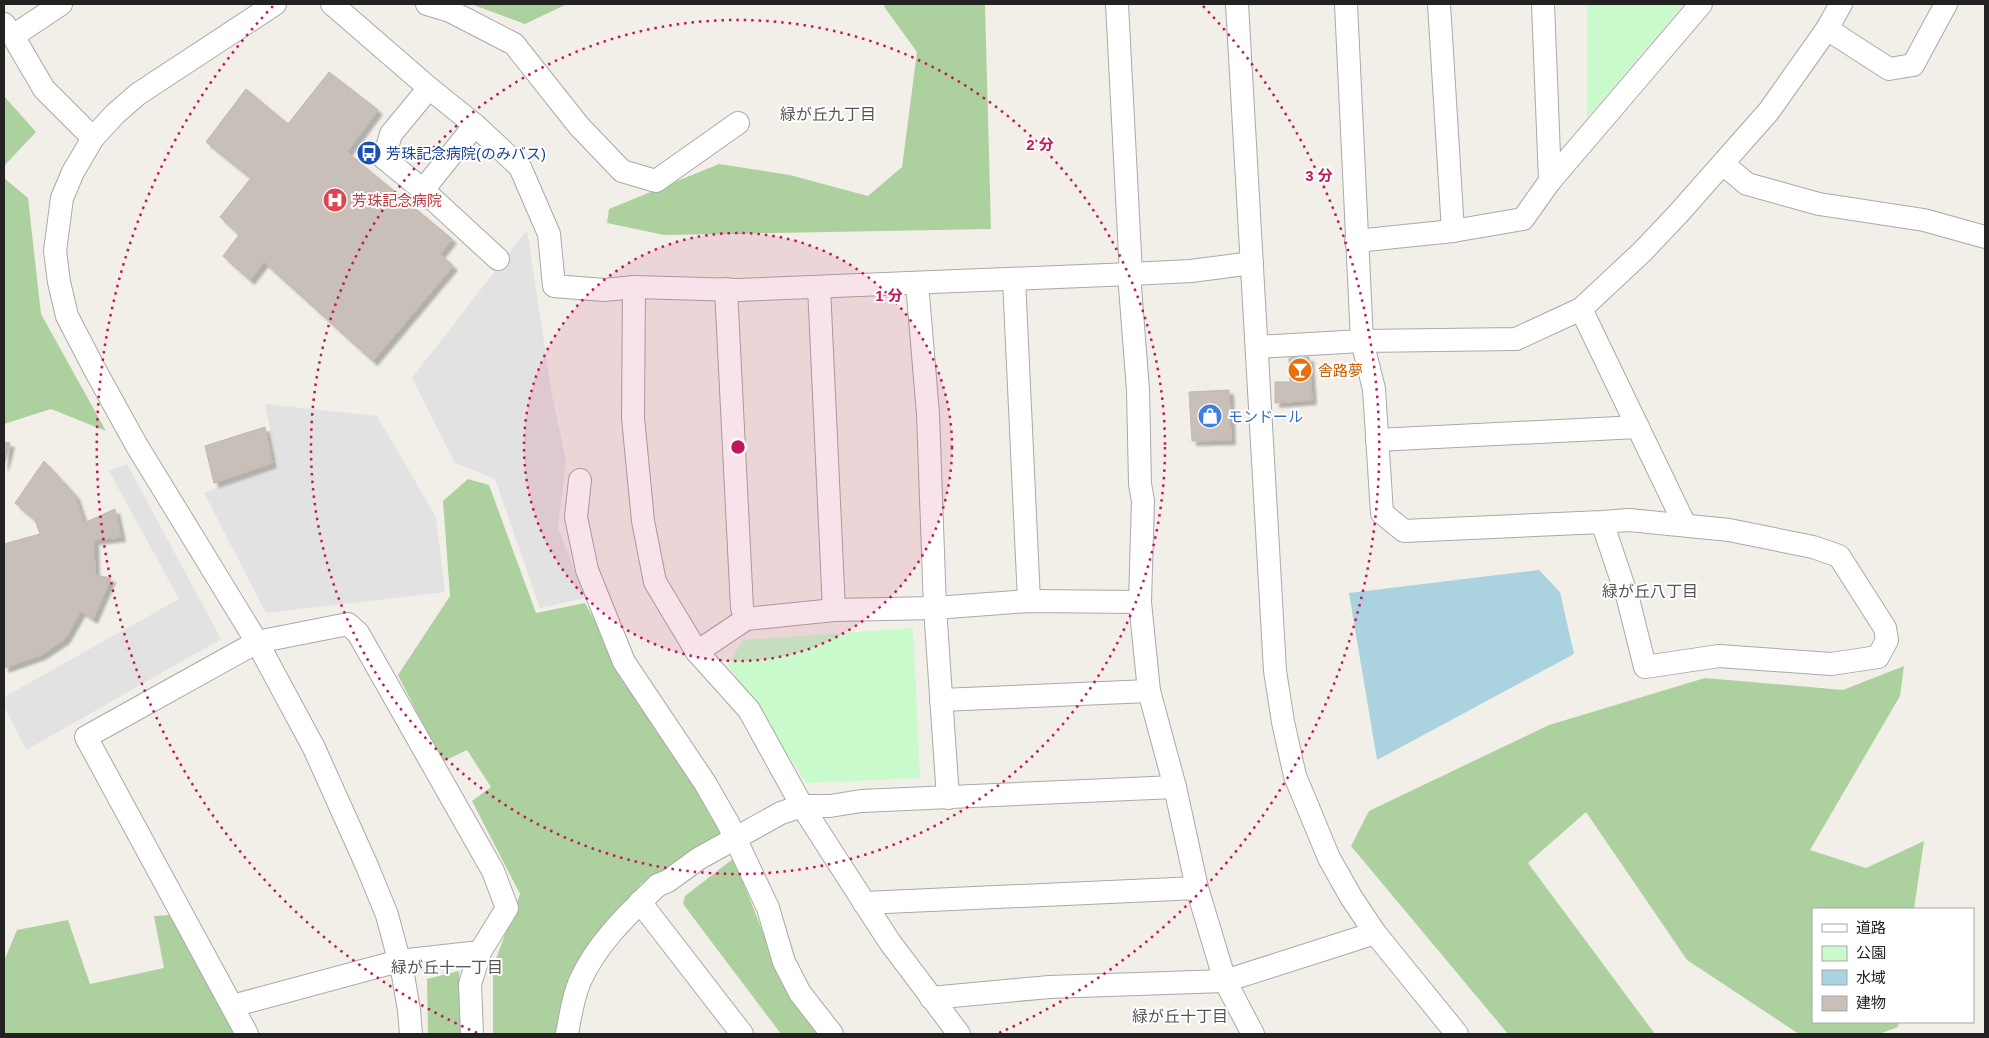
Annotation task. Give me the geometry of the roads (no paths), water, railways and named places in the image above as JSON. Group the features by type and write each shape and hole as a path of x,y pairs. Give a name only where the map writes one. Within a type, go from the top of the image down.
{"street":[{"path":"61,4 8,30 44,89 93,138"},
{"path":"275,4 138,94 115,114 93,138 73,172 62,198 55,251 59,282 67,316 137,446 257,642 314,748 387,915 400,961 409,1010 411,1034"},
{"path":"332,4 475,126 520,168 549,234 554,286 604,290 634,288 819,287 1190,271 1252,263"},
{"path":"427,4 450,11 514,44 579,126 622,172 656,182 738,123"},
{"path":"1117,4 1131,274 1130,286 1138,390 1140,484 1143,501 1140,602 1149,691 1175,787 1197,888 1225,982 1253,1034"},
{"path":"1237,4 1275,670 1283,722 1296,776 1329,858 1350,897 1375,933 1457,1034"},
{"path":"1346,4 1362,341 1374,389 1382,513 1404,531 1629,520 1729,530 1813,546 1839,556 1885,628 1887,640 1878,657 1831,664 1719,656 1645,667 1628,599 1602,522"},
{"path":"1439,4 1453,231"},
{"path":"1544,4 1550,180"},
{"path":"1356,241 1453,231 1523,219 1550,180 1700,4"},
{"path":"1257,348 1362,341 1516,339 1582,309 1642,252 1769,111 1827,29 1841,4"},
{"path":"1827,29 1889,68 1913,65 1946,4"},
{"path":"429,88 391,134 384,158 423,190 498,259"},
{"path":"423,190 475,126"},
{"path":"1723,164 1747,184 1819,204 1924,220 1985,237"},
{"path":"1014,279 1029,601"},
{"path":"917,283 928,414 935,608 948,798"},
{"path":"819,287 834,610"},
{"path":"634,288 633,418 643,521 654,582 696,652 749,710 802,806 864,903 889,941 959,1034"},
{"path":"726,289 742,608 746,619"},
{"path":"1582,309 1685,525"},
{"path":"1377,440 1638,427"},
{"path":"580,480 576,517 587,570 624,662 705,783 736,839 768,908 784,962 800,993 832,1034"},
{"path":"696,652 746,619 834,610 935,608 1029,601 1140,602"},
{"path":"247,1034 86,737 257,642 348,624 358,633 493,871 507,908 480,952 470,984 472,1034"},
{"path":"941,700 1149,691"},
{"path":"568,1034 569,1020 579,982 605,938 658,885 668,881 698,859 781,813 802,806 830,806 860,801 1175,787"},
{"path":"864,903 1197,888"},
{"path":"640,902 742,1034"},
{"path":"931,998 1049,987 1225,982 1375,933"},
{"path":"232,1006 400,961 480,952"}],"water":[{"path":"1539,570 1560,592 1574,654 1377,760 1349,593"}],"place":[{"name":"芳珠記念病院(のみバス)","path":"369,153"},
{"name":"芳珠記念病院","path":"335,200"},
{"name":"舎路夢","path":"1300,370"},
{"name":"モンドール","path":"1210,416"}],"district":[{"name":"緑が丘九丁目","path":"828,114"},
{"name":"緑が丘八丁目","path":"1650,591"},
{"name":"緑が丘十一丁目","path":"447,967"},
{"name":"緑が丘十丁目","path":"1180,1016"}]}
